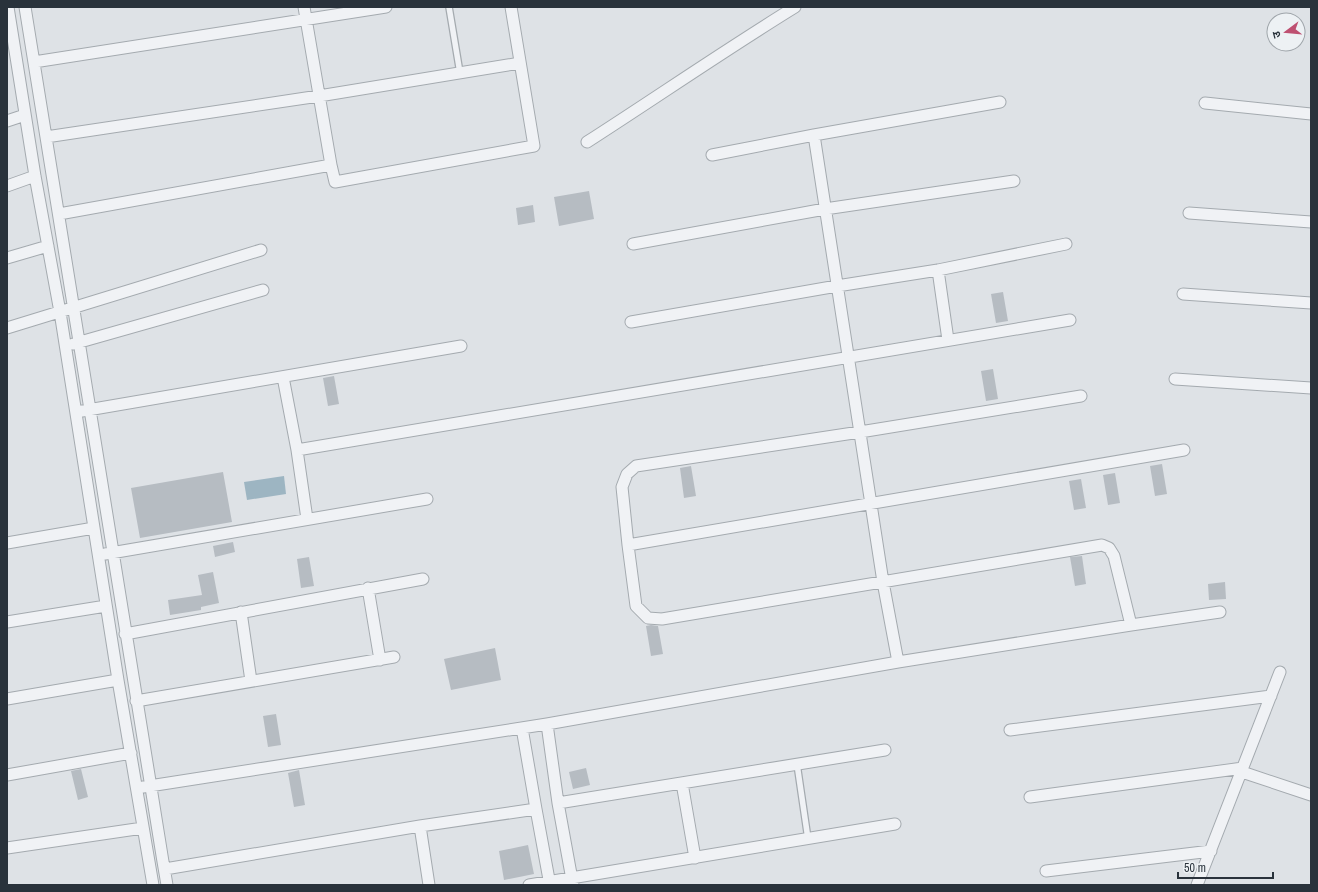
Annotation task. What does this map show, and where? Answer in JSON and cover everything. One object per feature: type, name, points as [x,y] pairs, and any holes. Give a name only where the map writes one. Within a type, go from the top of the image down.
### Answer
[{"type":"street","points":[[8,7],[11,51],[25,115],[60,312],[118,680],[153,885]]},
{"type":"street","points":[[25,7],[73,307],[80,342],[125,634],[168,885]]},
{"type":"street","points":[[304,7],[335,182],[534,146],[511,7]]},
{"type":"street","points":[[34,62],[386,7]]},
{"type":"street","points":[[587,142],[674,86],[735,44],[795,7]]},
{"type":"street","points":[[46,137],[319,96],[520,63]]},
{"type":"street","points":[[712,155],[1000,102]]},
{"type":"street","points":[[1204,103],[1311,114]]},
{"type":"street","points":[[7,121],[25,115]]},
{"type":"street","points":[[814,136],[883,582],[898,662]]},
{"type":"street","points":[[59,214],[331,165]]},
{"type":"street","points":[[7,186],[35,176]]},
{"type":"street","points":[[633,244],[825,209],[1014,181]]},
{"type":"street","points":[[1189,212],[1311,222]]},
{"type":"street","points":[[631,322],[938,270],[1066,244]]},
{"type":"street","points":[[7,258],[48,246]]},
{"type":"street","points":[[7,328],[261,250]]},
{"type":"street","points":[[938,270],[948,340]]},
{"type":"street","points":[[65,345],[263,290]]},
{"type":"street","points":[[1183,294],[1311,303]]},
{"type":"street","points":[[297,450],[848,356],[1070,320]]},
{"type":"street","points":[[75,412],[283,378],[461,346]]},
{"type":"street","points":[[283,378],[297,450],[307,519]]},
{"type":"street","points":[[1175,379],[1311,388]]},
{"type":"street","points":[[1081,396],[860,432],[636,466],[626,474],[622,487],[636,606],[648,618],[662,619],[1102,545],[1108,548],[1114,556],[1131,625]]},
{"type":"street","points":[[628,545],[1184,450]]},
{"type":"street","points":[[98,555],[427,499]]},
{"type":"street","points":[[7,543],[94,528]]},
{"type":"street","points":[[125,634],[423,579]]},
{"type":"street","points":[[368,588],[380,660]]},
{"type":"street","points":[[7,622],[106,606]]},
{"type":"street","points":[[240,612],[251,681]]},
{"type":"street","points":[[137,788],[547,724],[898,662],[1220,612]]},
{"type":"street","points":[[136,701],[394,658]]},
{"type":"street","points":[[1197,885],[1280,672]]},
{"type":"street","points":[[7,699],[118,680]]},
{"type":"street","points":[[1010,730],[1271,696]]},
{"type":"street","points":[[547,724],[558,803],[573,882]]},
{"type":"street","points":[[522,728],[550,883]]},
{"type":"street","points":[[558,803],[885,750]]},
{"type":"street","points":[[7,774],[131,753]]},
{"type":"street","points":[[1030,797],[1243,770],[1311,795]]},
{"type":"street","points":[[682,783],[695,858]]},
{"type":"street","points":[[165,869],[420,826],[536,809]]},
{"type":"street","points":[[529,885],[573,882],[695,858],[895,824]]},
{"type":"street","points":[[420,826],[429,885]]},
{"type":"street","points":[[7,848],[143,828]]},
{"type":"street","points":[[1046,871],[1211,851]]},
{"type":"lane","points":[[449,7],[460,73]]},
{"type":"lane","points":[[797,764],[808,839]]},
{"type":"water","points":[[284,476],[286,494],[247,500],[244,482]]},
{"type":"building","points":[[589,191],[594,219],[559,226],[554,197]]},
{"type":"building","points":[[533,205],[535,222],[518,225],[516,208]]},
{"type":"building","points":[[1003,292],[1008,321],[996,323],[991,294]]},
{"type":"building","points":[[993,369],[998,399],[986,401],[981,371]]},
{"type":"building","points":[[334,376],[339,404],[328,406],[323,378]]},
{"type":"building","points":[[1162,464],[1167,494],[1155,496],[1150,466]]},
{"type":"building","points":[[691,466],[696,496],[684,498],[680,468]]},
{"type":"building","points":[[223,472],[232,522],[140,538],[131,488]]},
{"type":"building","points":[[1115,473],[1120,503],[1108,505],[1103,475]]},
{"type":"building","points":[[1081,479],[1086,508],[1074,510],[1069,481]]},
{"type":"building","points":[[233,542],[235,552],[215,557],[213,546]]},
{"type":"building","points":[[1082,556],[1086,584],[1075,586],[1070,557]]},
{"type":"building","points":[[309,557],[314,586],[301,588],[297,559]]},
{"type":"building","points":[[213,572],[219,603],[201,607],[201,610],[170,615],[168,600],[202,595],[198,575]]},
{"type":"building","points":[[1225,582],[1226,599],[1209,600],[1208,584]]},
{"type":"building","points":[[646,626],[658,626],[663,654],[651,656]]},
{"type":"building","points":[[495,648],[501,680],[451,690],[444,659]]},
{"type":"building","points":[[276,714],[281,745],[268,747],[263,716]]},
{"type":"building","points":[[586,768],[590,785],[573,789],[569,772]]},
{"type":"building","points":[[81,769],[88,797],[78,800],[71,771]]},
{"type":"building","points":[[299,770],[305,805],[294,807],[288,773]]},
{"type":"building","points":[[528,845],[534,874],[504,880],[499,851]]}]
